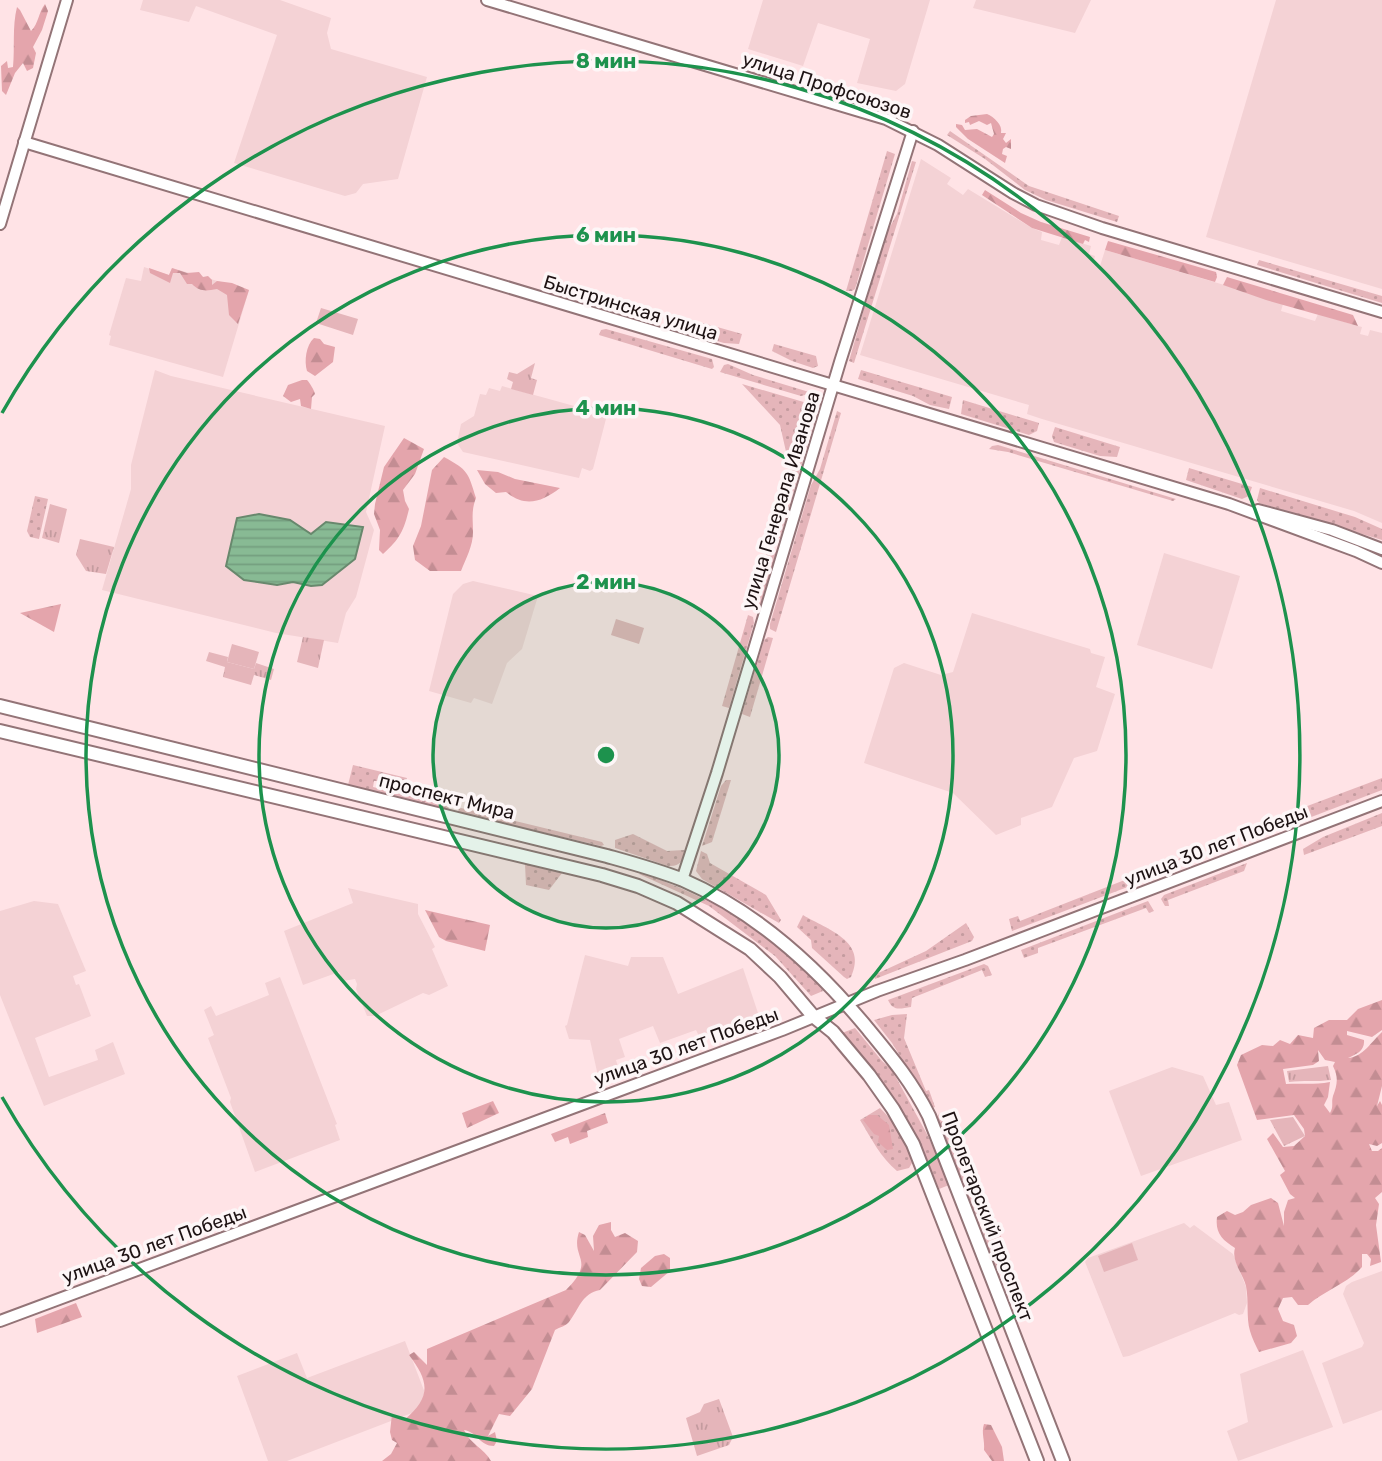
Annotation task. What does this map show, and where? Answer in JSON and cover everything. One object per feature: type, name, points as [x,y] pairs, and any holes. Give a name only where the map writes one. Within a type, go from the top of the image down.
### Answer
[{"type":"main road","points":[[0,223],[67,0]]},
{"type":"main road","name":"улица Профсоюзов","points":[[487,0],[849,108],[914,131],[1036,205],[1102,228],[1382,312]]},
{"type":"main road","name":"улица Генерала Иванова","points":[[682,880],[914,131]]},
{"type":"main road","name":"Быстринская улица","points":[[24,142],[1229,504],[1382,563]]},
{"type":"main road","name":"Быстринская улица","points":[[1229,504],[1296,519],[1382,549]]},
{"type":"main road","name":"проспект Мира","points":[[0,706],[607,856],[682,880],[734,906],[768,929],[848,1002]]},
{"type":"main road","name":"проспект Мира","points":[[0,731],[603,875],[654,892],[706,919],[750,949],[780,977],[813,1016]]},
{"type":"main road","points":[[376,820],[381,800]]},
{"type":"main road","name":"улица 30 лет Победы","points":[[0,1321],[1382,801]]},
{"type":"main road","name":"Пролетарский проспект","points":[[848,1002],[906,1074],[929,1116],[1063,1461]]},
{"type":"main road","points":[[813,1016],[833,1032],[869,1075],[913,1144],[1037,1461]]},
{"type":"shaded area","points":[[143,0],[280,0],[331,18],[327,33],[331,49],[427,77],[398,179],[363,184],[356,193],[345,196],[234,163],[277,35],[196,6],[189,22],[140,10]]},
{"type":"shaded area","points":[[763,0],[930,0],[905,84],[896,91],[857,83],[870,39],[818,23],[803,66],[748,49]]},
{"type":"shaded area","points":[[976,0],[1091,0],[1075,33],[973,8]]},
{"type":"shaded area","points":[[1276,0],[1382,0],[1382,289],[1206,237]]},
{"type":"shaded area","points":[[921,159],[951,178],[947,184],[963,195],[968,189],[1042,232],[1041,240],[1059,245],[1062,237],[1091,246],[1089,254],[1095,256],[1093,264],[1100,266],[1105,250],[1255,294],[1283,304],[1281,311],[1315,321],[1318,314],[1362,327],[1360,334],[1368,336],[1370,330],[1382,333],[1382,523],[1354,511],[1042,419],[1027,414],[1029,405],[860,355]]},
{"type":"shaded area","points":[[144,267],[169,275],[172,268],[249,290],[223,377],[109,345],[109,335],[126,278],[141,281]]},
{"type":"shaded area","points":[[155,370],[385,426],[366,512],[374,530],[356,597],[346,613],[338,643],[276,633],[102,590],[131,489],[131,465]]},
{"type":"shaded area","points":[[502,386],[607,415],[593,469],[590,471],[582,468],[579,478],[463,452],[457,443],[461,424],[474,416],[480,394],[486,395],[489,388],[500,391]]},
{"type":"shaded area","points":[[259,514],[290,520],[311,534],[326,522],[363,527],[355,559],[322,585],[311,586],[293,582],[277,585],[244,580],[226,566],[237,518]]},
{"type":"shaded area","points":[[1164,553],[1240,576],[1212,669],[1137,645]]},
{"type":"shaded area","points":[[473,581],[538,596],[522,649],[507,663],[492,704],[474,698],[471,703],[429,691],[453,594],[463,584]]},
{"type":"shaded area","points":[[972,613],[1090,649],[1091,653],[1105,657],[1096,687],[1115,694],[1097,751],[1074,758],[1052,807],[1021,818],[1021,825],[996,835],[953,793],[864,763],[894,668],[904,663],[941,675],[953,672]]},
{"type":"shaded area","points":[[348,888],[418,904],[418,914],[435,947],[432,949],[448,986],[429,995],[423,993],[375,1016],[367,1016],[356,989],[355,979],[343,981],[339,972],[303,985],[284,931],[353,903]]},
{"type":"shaded area","points":[[34,901],[58,904],[86,971],[73,976],[76,985],[79,984],[91,1016],[35,1038],[49,1077],[98,1060],[95,1050],[113,1042],[125,1074],[44,1106],[0,995],[0,911]]},
{"type":"shaded area","points":[[585,955],[628,966],[631,957],[663,957],[678,994],[743,968],[759,1016],[701,1040],[696,1030],[660,1043],[653,1026],[619,1039],[625,1057],[616,1060],[618,1067],[598,1076],[590,1040],[569,1039],[565,1026]]},
{"type":"shaded area","points":[[280,977],[337,1124],[335,1125],[340,1140],[255,1172],[208,1038],[214,1035],[204,1010],[211,1006],[216,1016],[269,995],[265,983]]},
{"type":"shaded area","points":[[1172,1067],[1203,1076],[1216,1105],[1229,1102],[1242,1140],[1141,1176],[1109,1091]]},
{"type":"shaded area","points":[[1184,1223],[1190,1228],[1194,1225],[1233,1254],[1246,1287],[1247,1303],[1243,1314],[1235,1313],[1123,1357],[1085,1262],[1088,1258]]},
{"type":"shaded area","points":[[1382,1271],[1382,1410],[1343,1424],[1322,1363],[1362,1347],[1364,1343],[1343,1294],[1346,1286],[1352,1282]]},
{"type":"shaded area","points":[[405,1341],[430,1406],[287,1461],[268,1461],[237,1376],[297,1353],[307,1378]]},
{"type":"shaded area","points":[[1303,1350],[1333,1427],[1238,1461],[1227,1431],[1248,1422],[1240,1374]]},
{"type":"green space","points":[[45,4],[48,11],[33,47],[36,53],[33,68],[27,71],[23,63],[15,73],[6,95],[2,91],[1,66],[7,61],[8,68],[13,67],[17,7],[31,31]]},
{"type":"green space","points":[[987,114],[1001,127],[1001,133],[1006,133],[1003,139],[1006,143],[1011,139],[1011,149],[1003,149],[1002,154],[1007,156],[1005,163],[968,139],[956,127],[956,124],[962,125],[965,130],[977,129],[992,137],[994,134],[991,123],[965,123],[971,116]]},
{"type":"green space","points":[[950,131],[1029,186],[1119,216],[1117,222],[1046,200],[1025,190],[985,159],[947,135]]},
{"type":"green space","points":[[887,151],[895,154],[855,289],[846,291]]},
{"type":"green space","points":[[912,161],[916,162],[854,363],[849,361],[885,236],[897,214]]},
{"type":"green space","points":[[985,190],[1021,213],[1041,222],[1090,237],[1089,242],[1085,240],[1083,244],[1032,228],[982,195]]},
{"type":"green space","points":[[1108,241],[1216,272],[1217,277],[1215,282],[1105,250]]},
{"type":"green space","points":[[1259,260],[1382,296],[1382,303],[1257,265]]},
{"type":"green space","points":[[149,268],[169,275],[172,268],[187,273],[199,272],[203,277],[208,276],[212,280],[212,285],[217,281],[232,283],[249,290],[238,324],[229,315],[227,295],[217,289],[203,290],[187,284],[180,273],[173,273],[170,283],[150,273]]},
{"type":"green space","points":[[1227,277],[1353,315],[1358,326],[1223,285]]},
{"type":"green space","points":[[321,308],[358,319],[353,335],[316,323]]},
{"type":"green space","points":[[703,323],[742,334],[739,344],[699,336]]},
{"type":"green space","points":[[606,329],[712,359],[714,367],[712,369],[599,335],[601,330]]},
{"type":"green space","points":[[314,338],[335,347],[333,362],[315,376],[307,371],[306,363],[307,349]]},
{"type":"green space","points":[[774,344],[816,356],[818,366],[813,368],[772,351]]},
{"type":"green space","points":[[535,363],[531,378],[537,380],[533,395],[511,389],[513,382],[507,379],[509,372],[517,374]]},
{"type":"green space","points":[[728,364],[753,375],[809,392],[801,396],[720,372],[724,365]]},
{"type":"green space","points":[[861,370],[952,397],[949,409],[930,405],[913,396],[858,379]]},
{"type":"green space","points":[[307,380],[315,394],[312,397],[311,409],[301,406],[300,399],[291,402],[283,396],[288,385]]},
{"type":"green space","points":[[742,384],[807,403],[789,465],[780,425]]},
{"type":"green space","points":[[963,400],[1039,423],[1037,431],[1029,435],[961,414]]},
{"type":"green space","points":[[810,408],[818,408],[780,538],[771,541]]},
{"type":"green space","points":[[837,411],[841,413],[776,632],[770,629],[770,624],[811,485],[820,469]]},
{"type":"green space","points":[[1055,427],[1120,447],[1117,457],[1100,456],[1054,442],[1052,436]]},
{"type":"green space","points":[[404,438],[424,449],[415,474],[403,490],[409,509],[403,529],[394,544],[383,554],[379,550],[380,530],[374,514],[375,504],[384,467]]},
{"type":"green space","points":[[998,445],[1176,499],[1173,501],[1008,452],[989,449]]},
{"type":"green space","points":[[444,457],[466,473],[476,498],[472,542],[461,571],[430,571],[415,560],[413,546],[421,526],[432,470]]},
{"type":"green space","points":[[1189,468],[1252,487],[1249,496],[1242,499],[1186,480]]},
{"type":"green space","points":[[477,470],[498,472],[515,479],[560,488],[540,500],[520,500],[506,492],[496,493],[485,484]]},
{"type":"green space","points":[[1260,488],[1355,517],[1382,529],[1382,540],[1259,503],[1257,500]]},
{"type":"green space","points":[[35,496],[48,499],[39,539],[30,537],[27,531]]},
{"type":"green space","points":[[50,504],[67,509],[59,543],[42,538]]},
{"type":"green space","points":[[80,539],[114,547],[106,574],[86,571],[76,555]]},
{"type":"green space","points":[[768,548],[776,553],[761,604],[751,606]]},
{"type":"green space","points":[[61,604],[54,632],[20,613]]},
{"type":"green space","points":[[748,615],[753,617],[754,623],[729,708],[722,706]]},
{"type":"green space","points":[[616,619],[644,628],[639,644],[611,635]]},
{"type":"green space","points":[[303,637],[324,640],[318,668],[297,662]]},
{"type":"green space","points":[[773,638],[750,717],[742,714],[764,640]]},
{"type":"green space","points":[[232,644],[259,652],[254,669],[227,662]]},
{"type":"green space","points":[[209,652],[228,657],[227,662],[254,669],[256,663],[274,669],[271,680],[254,675],[251,685],[223,677],[225,667],[206,661]]},
{"type":"green space","points":[[353,765],[407,778],[406,782],[381,776],[379,781],[374,781],[373,787],[448,805],[449,808],[447,810],[348,785]]},
{"type":"green space","points":[[1382,778],[1382,790],[1306,819],[1302,808]]},
{"type":"green space","points":[[726,780],[731,780],[712,842],[702,846],[721,786]]},
{"type":"green space","points":[[461,808],[602,842],[604,845],[460,813],[458,810]]},
{"type":"green space","points":[[1382,813],[1382,826],[1304,855],[1303,849],[1323,837]]},
{"type":"green space","points":[[633,834],[667,851],[686,852],[682,861],[668,866],[615,848],[615,840]]},
{"type":"green space","points":[[701,851],[707,854],[710,863],[766,895],[781,920],[779,923],[702,879],[696,871]]},
{"type":"green space","points":[[1186,856],[1188,861],[1167,872],[1012,931],[1009,919],[1018,916],[1020,921]]},
{"type":"green space","points":[[1247,863],[1244,871],[1168,900],[1169,906],[1165,906],[1161,899],[1164,895]]},
{"type":"green space","points":[[525,864],[562,873],[549,890],[526,885]]},
{"type":"green space","points":[[639,874],[704,899],[740,920],[794,960],[823,991],[811,996],[775,956],[709,906]]},
{"type":"green space","points":[[1148,901],[1154,911],[1149,913],[1146,908],[1038,948],[1038,953],[1024,958],[1021,950]]},
{"type":"green space","points":[[425,910],[490,925],[485,951],[439,937]]},
{"type":"green space","points":[[803,915],[834,932],[850,946],[855,965],[851,977],[844,977],[812,948],[811,940],[797,927]]},
{"type":"green space","points":[[966,923],[974,937],[972,941],[875,979],[874,975],[926,951]]},
{"type":"green space","points":[[984,964],[992,975],[985,977],[982,970],[912,998],[911,1007],[897,1008],[888,1000]]},
{"type":"green space","points":[[1382,1000],[1382,1030],[1372,1037],[1347,1031],[1347,1035],[1364,1040],[1361,1049],[1348,1058],[1362,1052],[1382,1032],[1382,1086],[1377,1106],[1380,1101],[1382,1143],[1377,1146],[1369,1144],[1372,1151],[1382,1148],[1382,1192],[1375,1198],[1379,1204],[1376,1225],[1381,1262],[1370,1266],[1371,1259],[1367,1254],[1362,1254],[1362,1267],[1356,1273],[1308,1305],[1298,1305],[1292,1297],[1283,1298],[1278,1309],[1283,1321],[1294,1325],[1297,1336],[1291,1343],[1259,1352],[1250,1331],[1246,1286],[1236,1263],[1235,1248],[1220,1236],[1217,1217],[1227,1211],[1235,1215],[1251,1205],[1271,1198],[1278,1203],[1284,1226],[1284,1212],[1288,1200],[1295,1198],[1280,1175],[1285,1171],[1267,1139],[1273,1133],[1283,1147],[1294,1146],[1305,1136],[1304,1129],[1294,1115],[1257,1120],[1237,1065],[1241,1055],[1262,1045],[1273,1046],[1280,1040],[1290,1044],[1298,1035],[1313,1038],[1314,1028],[1329,1020],[1347,1020],[1358,1009]],"holes":[[[1318,1050],[1325,1060],[1335,1062],[1333,1066],[1337,1078],[1330,1113],[1324,1105],[1330,1082],[1286,1084],[1283,1069],[1313,1065],[1319,1061]]]},
{"type":"green space","points":[[907,1014],[904,1038],[926,1091],[929,1090],[935,1107],[932,1108],[892,1043],[874,1020]]},
{"type":"green space","points":[[855,1028],[892,1070],[928,1136],[949,1185],[939,1189],[921,1145],[902,1110],[874,1070],[842,1033]]},
{"type":"green space","points":[[1328,1066],[1331,1080],[1289,1082],[1287,1071]]},
{"type":"green space","points":[[493,1101],[499,1113],[467,1128],[462,1113]]},
{"type":"green space","points":[[880,1108],[905,1140],[912,1163],[909,1168],[897,1171],[891,1166],[860,1120]]},
{"type":"green space","points":[[949,1110],[977,1174],[962,1180],[936,1119],[939,1114]]},
{"type":"green space","points":[[605,1113],[608,1123],[587,1131],[588,1137],[570,1144],[568,1137],[555,1142],[551,1134]]},
{"type":"green space","points":[[869,1115],[877,1115],[889,1125],[893,1149],[887,1150],[878,1142],[879,1136],[874,1134],[863,1120]]},
{"type":"green space","points":[[1293,1117],[1305,1136],[1284,1146],[1270,1120]]},
{"type":"green space","points":[[978,1178],[991,1214],[984,1217],[974,1213],[964,1185]]},
{"type":"green space","points":[[611,1222],[615,1237],[625,1233],[638,1241],[637,1252],[600,1290],[585,1298],[568,1323],[555,1330],[532,1389],[510,1416],[499,1414],[488,1436],[495,1432],[497,1441],[494,1446],[485,1444],[464,1430],[491,1461],[382,1461],[391,1454],[397,1443],[392,1440],[390,1432],[392,1414],[404,1420],[423,1396],[424,1381],[409,1355],[414,1352],[427,1365],[427,1349],[566,1290],[580,1272],[581,1260],[577,1241],[579,1232],[585,1235],[594,1251],[593,1236],[599,1225]]},
{"type":"green space","points":[[993,1222],[1014,1270],[1012,1274],[1001,1273],[996,1269],[983,1234],[987,1225]]},
{"type":"green space","points":[[1132,1243],[1138,1260],[1104,1272],[1098,1256]]},
{"type":"green space","points":[[664,1254],[670,1258],[670,1271],[651,1287],[642,1286],[639,1279],[641,1268],[655,1256]]},
{"type":"green space","points":[[76,1303],[82,1317],[37,1333],[35,1319]]},
{"type":"green space","points":[[719,1399],[733,1437],[729,1445],[697,1456],[686,1418],[700,1412],[704,1404]]},
{"type":"green space","points":[[984,1424],[991,1425],[1002,1447],[1004,1461],[992,1461],[984,1450]]}]
